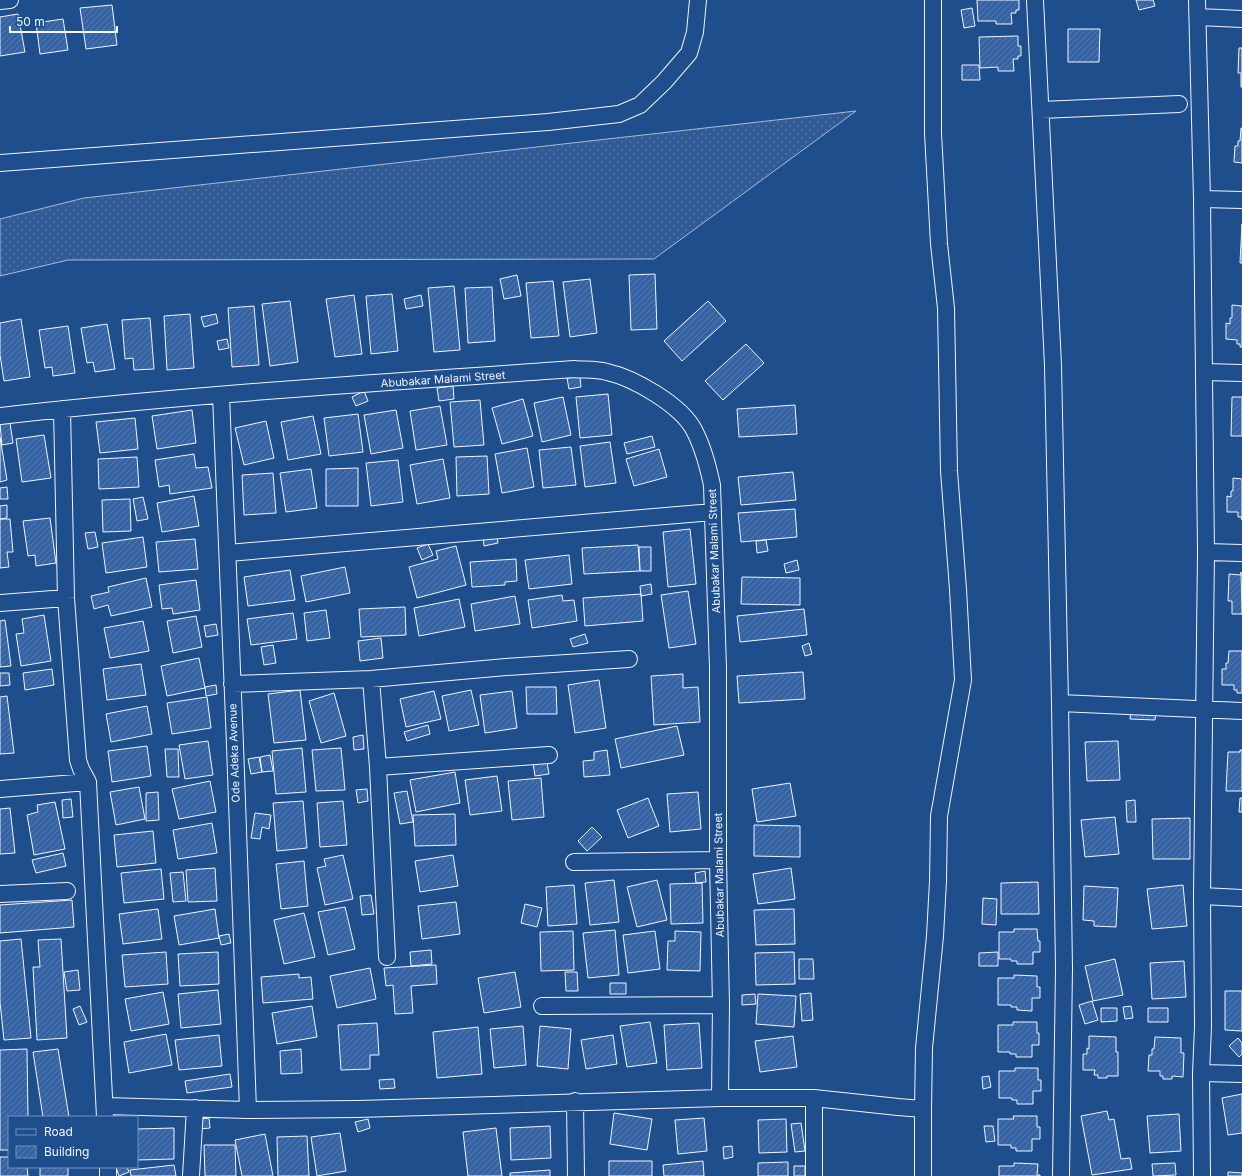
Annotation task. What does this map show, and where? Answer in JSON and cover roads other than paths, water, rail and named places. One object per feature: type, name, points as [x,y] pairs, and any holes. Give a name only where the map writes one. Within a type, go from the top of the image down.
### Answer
[{"type":"street","points":[[0,2],[10,0]]},
{"type":"street","points":[[0,163],[548,122],[619,114],[640,105],[664,82],[689,53],[695,32],[698,0]]},
{"type":"street","points":[[923,1176],[924,1048],[935,936],[939,816],[963,680],[949,471],[946,308],[939,244],[933,133],[933,0]]},
{"type":"street","points":[[1035,0],[1053,365],[1064,968],[1061,1176]]},
{"type":"street","points":[[1197,0],[1202,199],[1206,552],[1202,896],[1202,1176]]},
{"type":"street","points":[[1198,17],[1242,19]]},
{"type":"street","points":[[1041,110],[1179,104]]},
{"type":"street","points":[[1202,199],[1242,200]]},
{"type":"street","name":"Abubakar Malami Street","points":[[0,416],[221,395],[574,369],[606,371],[630,379],[652,390],[676,409],[694,428],[705,455],[712,485],[718,668],[718,860],[721,1006],[720,1098]]},
{"type":"street","points":[[1204,372],[1242,373]]},
{"type":"street","name":"Ode Adeka Avenue","points":[[221,395],[248,1110]]},
{"type":"street","points":[[62,409],[66,598],[77,753],[81,770],[88,782],[105,1111],[195,1108],[248,1110],[358,1109],[575,1101],[720,1098],[814,1098],[923,1109]]},
{"type":"street","points":[[228,554],[713,512]]},
{"type":"street","points":[[1206,552],[1242,552]]},
{"type":"street","points":[[0,603],[66,598]]},
{"type":"street","points":[[232,684],[371,679],[506,667],[629,659]]},
{"type":"street","points":[[371,679],[378,767],[387,957]]},
{"type":"street","points":[[1060,703],[1242,711]]},
{"type":"street","points":[[378,767],[549,755]]},
{"type":"street","points":[[0,789],[88,782]]},
{"type":"street","points":[[574,862],[718,860]]},
{"type":"street","points":[[0,894],[67,892]]},
{"type":"street","points":[[1202,896],[1242,898]]},
{"type":"street","points":[[542,1006],[721,1006]]},
{"type":"street","points":[[1201,1073],[1242,1074]]},
{"type":"street","points":[[814,1098],[814,1176]]},
{"type":"street","points":[[575,1101],[576,1176]]},
{"type":"street","points":[[191,1176],[195,1108]]}]
